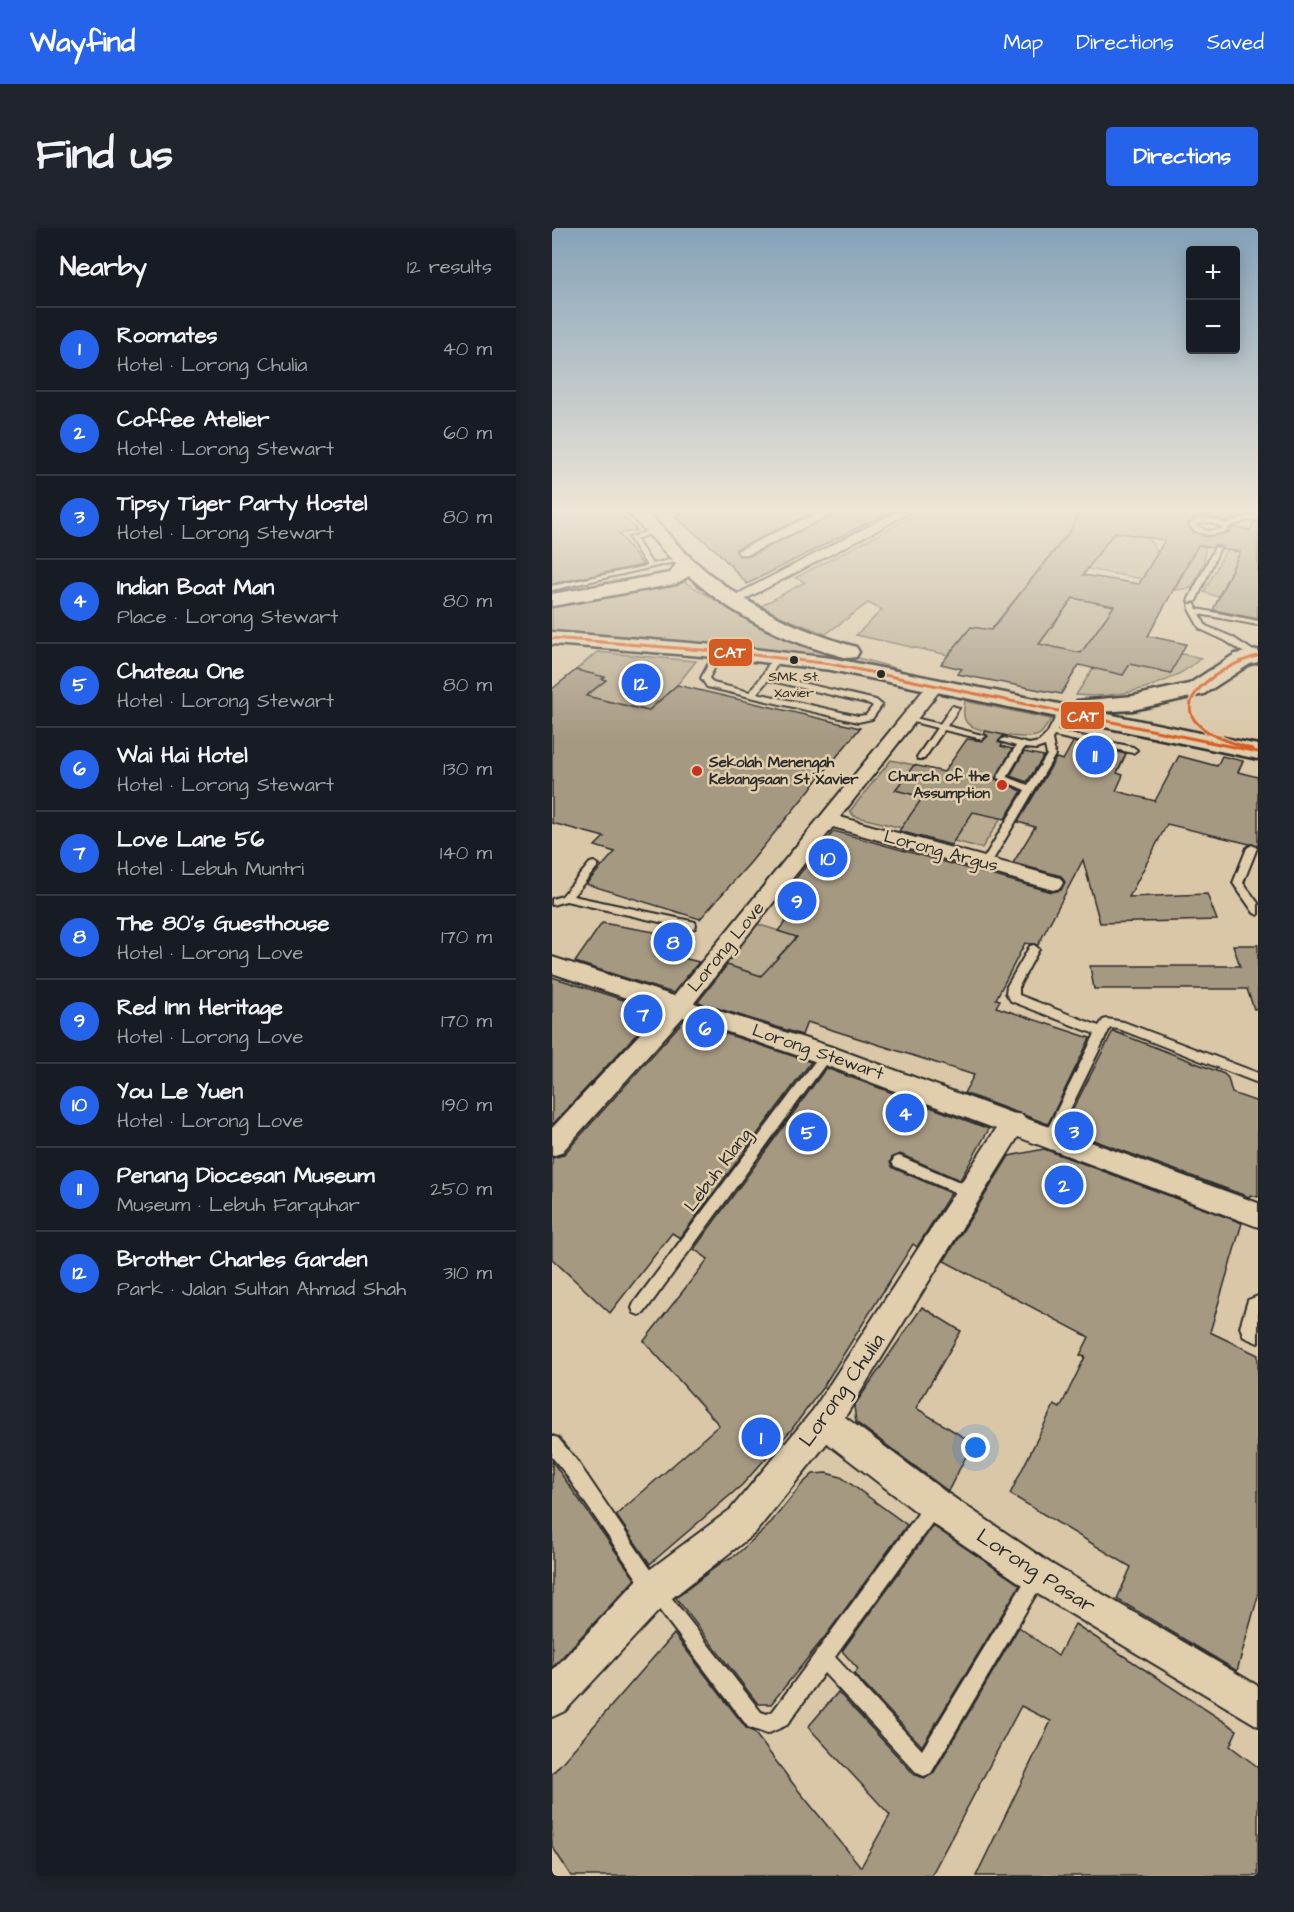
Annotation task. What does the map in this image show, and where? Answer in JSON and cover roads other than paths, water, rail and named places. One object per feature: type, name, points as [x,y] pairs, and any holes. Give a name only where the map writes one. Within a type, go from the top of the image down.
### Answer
[{"type":"main road","points":[[552,600],[572,591],[605,587]]},
{"type":"main road","points":[[714,587],[731,601],[757,617],[833,647],[935,675],[1057,723]]},
{"type":"main road","points":[[552,638],[831,664],[936,685],[1057,723],[1258,751]]},
{"type":"main road","points":[[1057,723],[1086,706],[1118,705],[1196,688],[1243,659],[1256,656]]},
{"type":"main road","points":[[1196,688],[1188,702],[1196,724],[1223,740],[1258,751]]},
{"type":"street","points":[[731,601],[759,587]]},
{"type":"street","name":"Lorong Love","points":[[552,1145],[680,1005],[936,685]]},
{"type":"street","name":"Lorong Argus","points":[[828,820],[1053,883]]},
{"type":"street","name":"Lorong Stewart","points":[[552,965],[680,1005],[826,1055],[1014,1122],[1258,1215]]},
{"type":"street","name":"Lorong Chulia","points":[[552,1698],[654,1589],[677,1569],[743,1521],[824,1421],[1014,1122]]},
{"type":"street","points":[[1258,1310],[1255,1327],[1258,1329]]},
{"type":"street","name":"Lorong Pasar","points":[[824,1421],[934,1505],[1038,1575],[1257,1700]]},
{"type":"lane","points":[[552,588],[572,591],[585,587]]},
{"type":"lane","points":[[1192,606],[1200,587]]},
{"type":"lane","points":[[1192,606],[1258,623]]},
{"type":"lane","points":[[1192,606],[1203,627],[1227,638],[1256,656]]},
{"type":"lane","points":[[719,652],[705,682],[862,719],[869,717],[878,705],[766,677]]},
{"type":"lane","points":[[752,694],[766,677],[776,658]]},
{"type":"lane","points":[[921,757],[955,708]]},
{"type":"lane","points":[[910,720],[982,736]]},
{"type":"lane","points":[[1005,741],[1037,747],[1057,723]]},
{"type":"lane","points":[[1057,723],[1133,750]]},
{"type":"lane","points":[[986,863],[1051,755],[1057,723]]},
{"type":"lane","points":[[1021,745],[1002,778],[1030,789]]},
{"type":"lane","points":[[1252,848],[1239,883],[1258,911]]},
{"type":"lane","points":[[566,898],[594,865]]},
{"type":"lane","points":[[552,902],[566,898],[691,925]]},
{"type":"lane","points":[[1034,949],[1013,986],[1012,993],[1015,998],[1102,1032]]},
{"type":"lane","points":[[1050,1136],[1107,1023],[1115,1023],[1258,1078]]},
{"type":"lane","name":"Lebuh Klang","points":[[639,1308],[826,1055]]},
{"type":"lane","points":[[899,1162],[971,1193]]},
{"type":"lane","points":[[552,1444],[571,1467],[654,1589],[754,1720],[767,1724],[780,1718],[934,1505]]},
{"type":"lane","points":[[824,1659],[924,1767],[1038,1575]]},
{"type":"place","name":"SMK St. Xavier","points":[[794,660]]},
{"type":"place","name":"Brother Charles Garden","points":[[641,683]]},
{"type":"place","name":"Penang Diocesan Museum","points":[[1095,755]]},
{"type":"place","name":"Sekolah Menengah Kebangsaan St Xavier","points":[[697,771]]},
{"type":"place","name":"Church of the Assumption","points":[[1002,785]]},
{"type":"place","name":"You Le Yuen","points":[[828,858]]},
{"type":"place","name":"Red Inn Heritage","points":[[797,901]]},
{"type":"place","name":"The 80's Guesthouse","points":[[673,942]]},
{"type":"place","name":"Love Lane 56","points":[[643,1014]]},
{"type":"place","name":"Wai Hai Hotel","points":[[705,1028]]},
{"type":"place","name":"Indian Boat Man","points":[[905,1113]]},
{"type":"place","name":"Tipsy Tiger Party Hostel","points":[[1074,1131]]},
{"type":"place","name":"Chateau One","points":[[808,1132]]},
{"type":"place","name":"Coffee Atelier","points":[[1064,1185]]},
{"type":"place","name":"Roomates","points":[[761,1437]]}]
